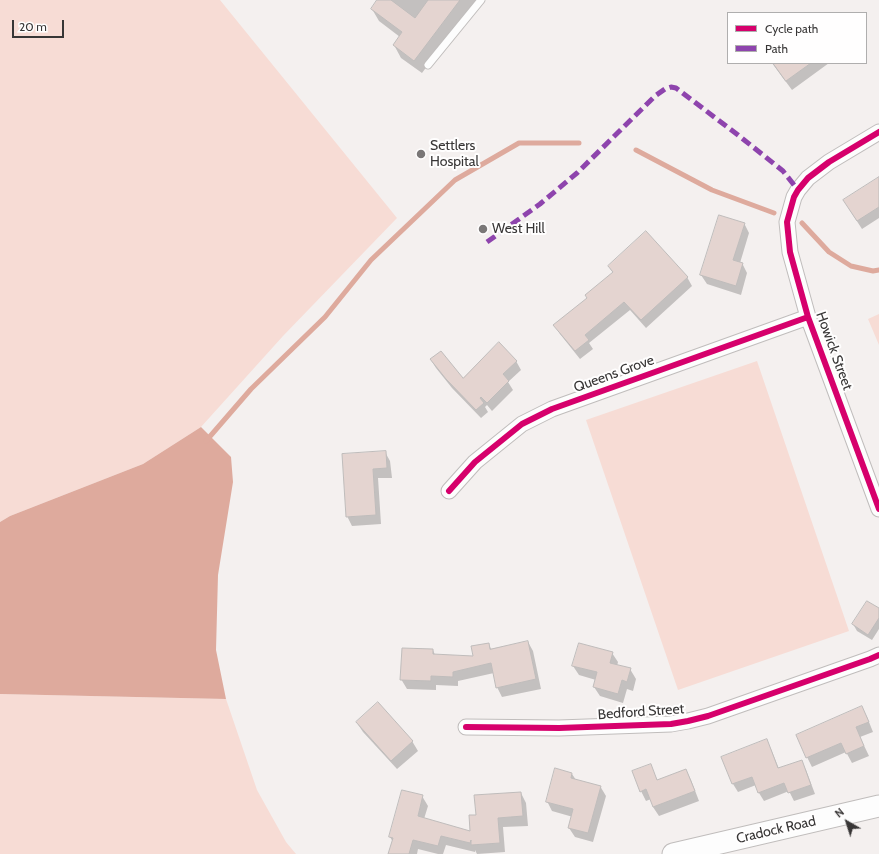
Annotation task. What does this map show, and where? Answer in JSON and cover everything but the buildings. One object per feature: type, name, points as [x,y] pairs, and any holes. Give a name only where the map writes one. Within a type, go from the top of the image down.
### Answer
[{"type":"main road","name":"Cradock Road","points":[[673,854],[879,806]]},
{"type":"street","name":"Howick Street","points":[[879,132],[829,162],[808,178],[794,197],[787,222],[790,252],[808,317],[879,508]]},
{"type":"street","name":"Queens Grove","points":[[449,491],[475,462],[522,424],[552,409],[808,317]]},
{"type":"street","name":"Bedford Street","points":[[466,727],[559,728],[671,724],[708,716],[879,655]]},
{"type":"lane","points":[[428,65],[481,0]]},
{"type":"shaded area","points":[[0,0],[220,0],[397,218],[283,336],[201,427],[143,464],[10,516],[0,522]]},
{"type":"shaded area","points":[[879,314],[879,345],[868,319]]},
{"type":"shaded area","points":[[757,361],[849,631],[678,690],[586,420]]},
{"type":"shaded area","points":[[201,427],[231,457],[233,482],[218,575],[216,650],[226,699],[0,694],[0,522],[10,516],[143,464]]},
{"type":"shaded area","points":[[0,694],[226,699],[257,790],[286,842],[296,854],[0,854]]},
{"type":"waterway","points":[[206,441],[251,389],[325,317],[371,260],[455,180],[519,143],[579,143]]},
{"type":"waterway","points":[[636,150],[712,190],[774,213]]},
{"type":"waterway","points":[[802,223],[829,252],[851,266],[873,271],[879,270]]},
{"type":"marked path","points":[[487,242],[540,204],[577,173],[655,96],[671,87],[676,88],[783,171],[798,190]]},
{"type":"cycle path","points":[[879,132],[829,162],[808,178],[794,197],[787,222],[790,252],[808,317],[879,509]]},
{"type":"cycle path","points":[[449,491],[475,462],[522,424],[552,409],[808,317]]},
{"type":"cycle path","points":[[466,727],[559,728],[671,724],[708,716],[879,655]]},
{"type":"place","name":"Settlers Hospital","points":[[421,154]]},
{"type":"place","name":"West Hill","points":[[483,229]]}]
